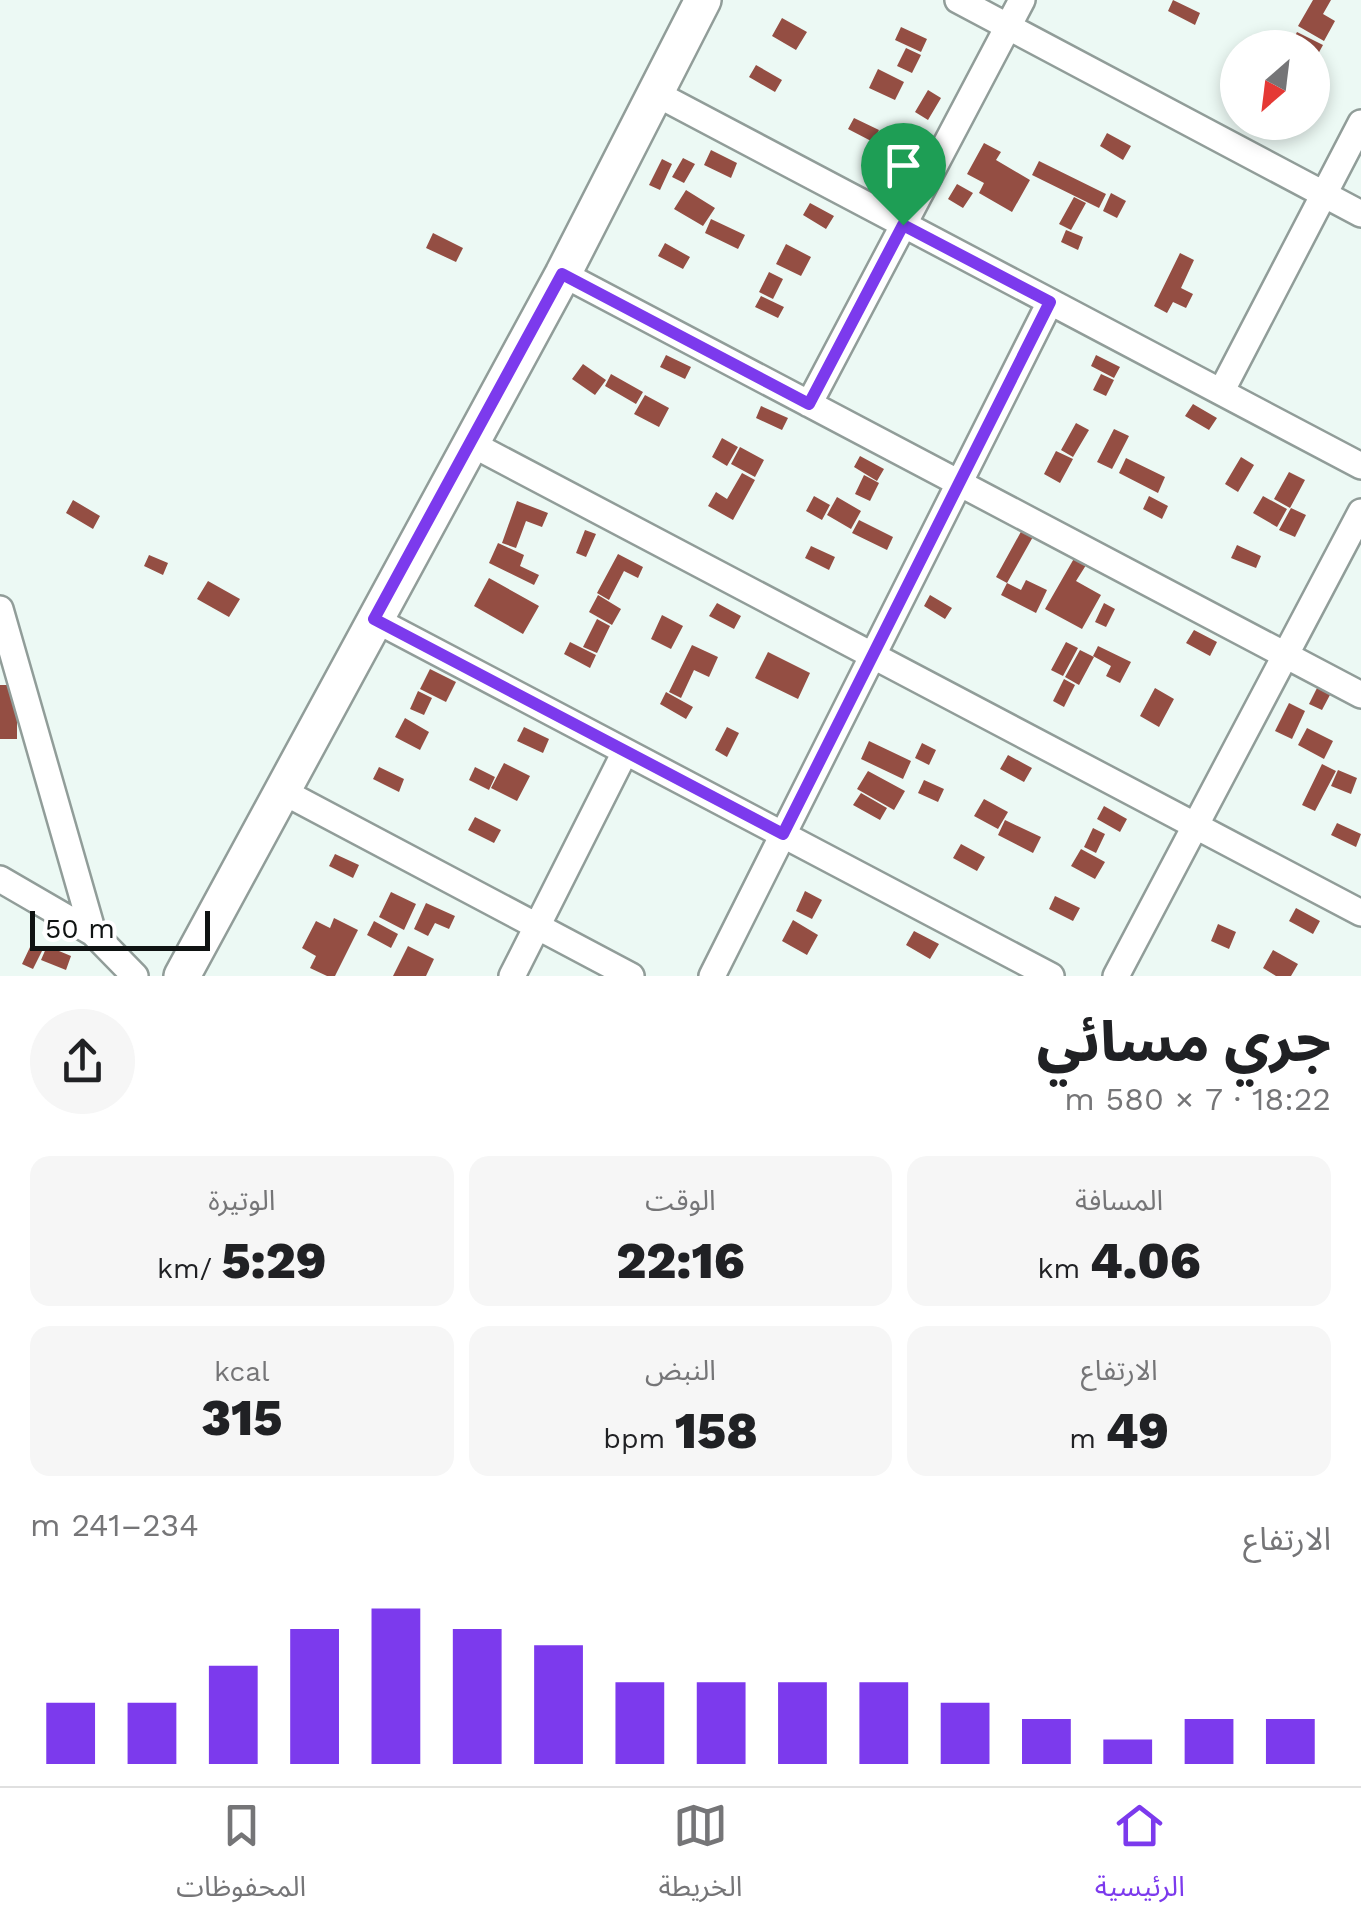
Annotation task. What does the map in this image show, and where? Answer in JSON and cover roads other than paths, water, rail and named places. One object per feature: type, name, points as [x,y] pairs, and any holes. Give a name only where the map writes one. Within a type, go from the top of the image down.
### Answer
[{"type":"street","points":[[182,976],[562,274],[703,0]]},
{"type":"street","points":[[958,0],[1361,214]]},
{"type":"street","points":[[809,404],[1022,0]]},
{"type":"street","points":[[655,93],[1361,466]]},
{"type":"street","points":[[1221,392],[1361,123]]},
{"type":"street","points":[[562,274],[1361,695]]},
{"type":"street","points":[[712,976],[1050,302]]},
{"type":"street","points":[[470,443],[1361,913]]},
{"type":"street","points":[[1116,976],[1361,512]]},
{"type":"street","points":[[0,609],[92,933]]},
{"type":"street","points":[[374,619],[1051,976]]},
{"type":"street","points":[[512,976],[625,752]]},
{"type":"street","points":[[282,791],[631,976]]},
{"type":"street","points":[[0,880],[92,933],[135,976]]}]
